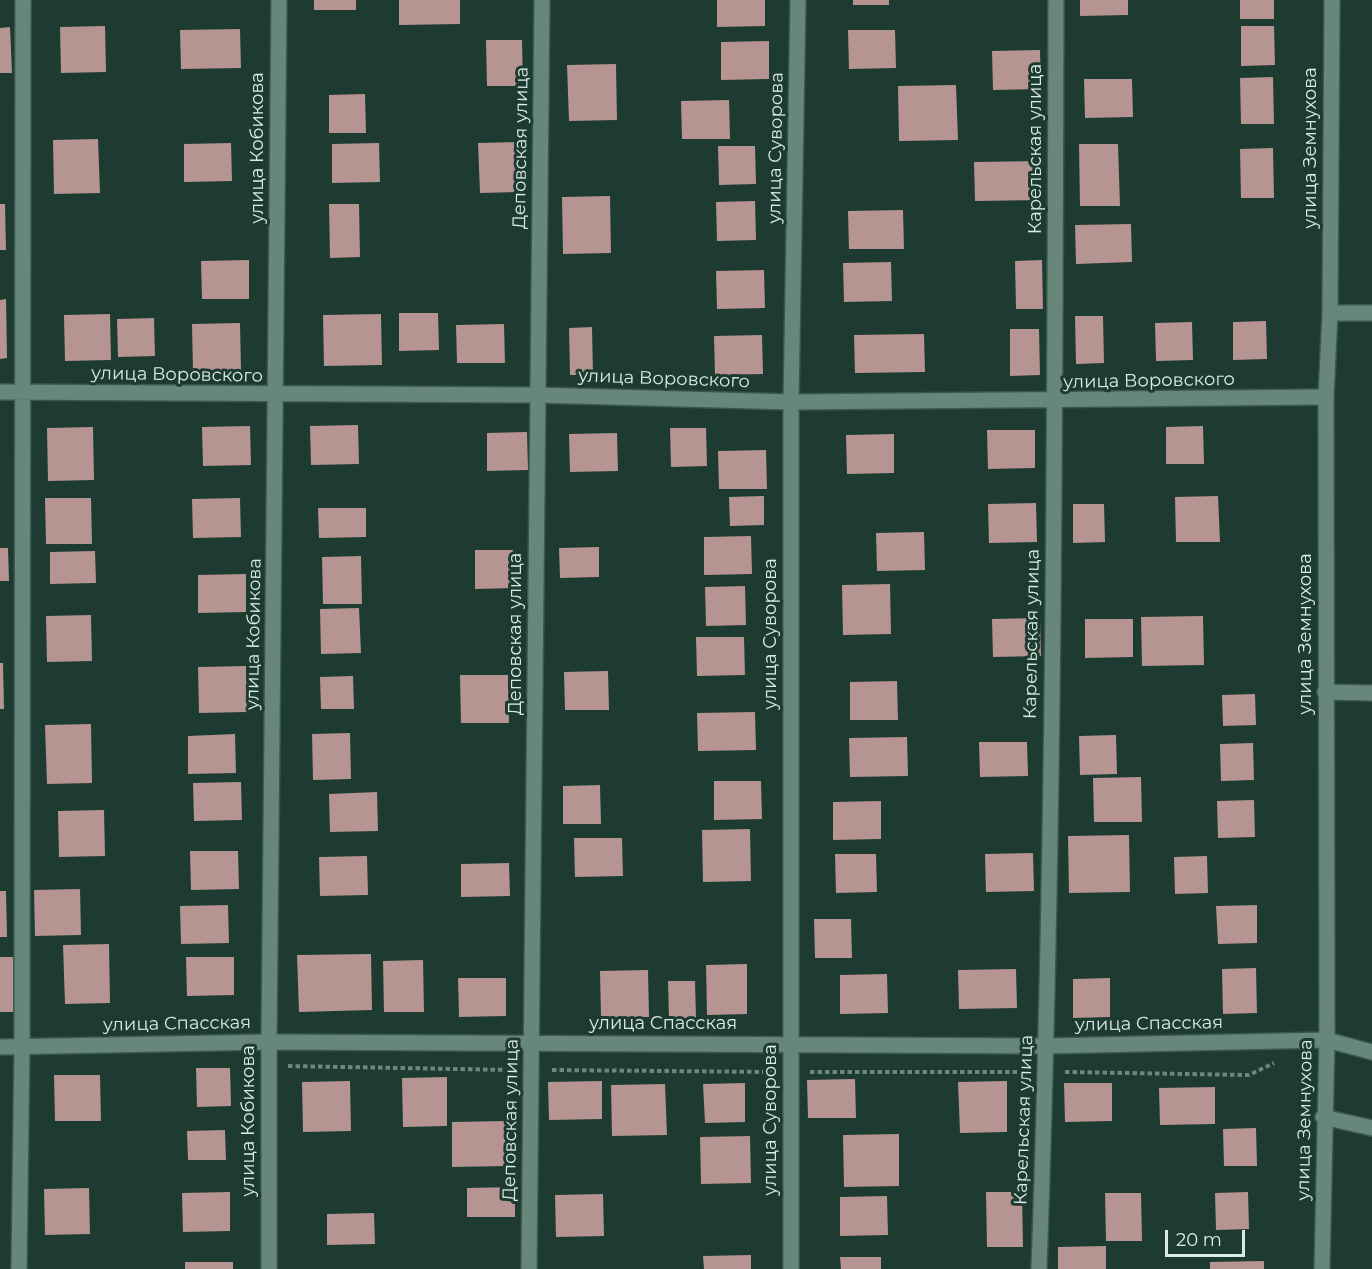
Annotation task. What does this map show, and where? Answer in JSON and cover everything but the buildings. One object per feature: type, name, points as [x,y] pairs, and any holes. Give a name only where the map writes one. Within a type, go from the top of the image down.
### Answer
[{"type":"street","points":[[19,1269],[22,1046],[23,0]]},
{"type":"street","name":"улица Кобикова","points":[[269,1269],[279,0]]},
{"type":"street","name":"Деповская улица","points":[[529,1269],[542,0]]},
{"type":"street","name":"улица Суворова","points":[[791,1269],[791,402],[798,0]]},
{"type":"street","name":"Карельская улица","points":[[1039,1269],[1047,1046],[1055,402],[1056,0]]},
{"type":"street","name":"улица Земнухова","points":[[1322,1269],[1323,1117],[1327,1040],[1326,397],[1330,313],[1332,0]]},
{"type":"street","points":[[1330,313],[1372,313]]},
{"type":"street","name":"улица Воровского","points":[[0,392],[276,396],[537,395],[791,402],[1055,402],[1326,397]]},
{"type":"street","points":[[1325,692],[1372,693]]},
{"type":"street","name":"улица Спасская","points":[[0,1047],[269,1042],[1047,1046],[1327,1040],[1372,1052]]},
{"type":"street","points":[[1323,1117],[1372,1128]]},
{"type":"path","points":[[269,1065],[531,1070],[1249,1075],[1278,1062]]}]
